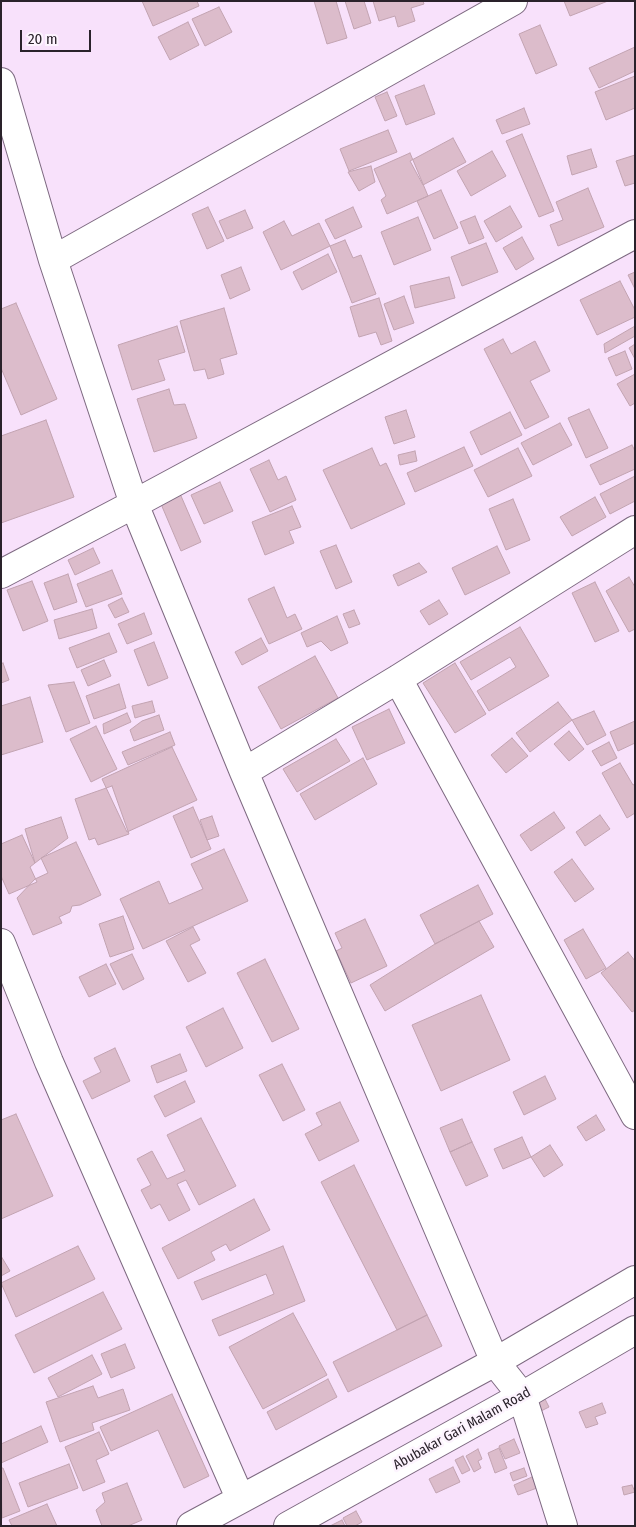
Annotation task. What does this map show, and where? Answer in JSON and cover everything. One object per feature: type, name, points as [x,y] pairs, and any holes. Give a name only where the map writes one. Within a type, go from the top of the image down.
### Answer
[{"type":"street","points":[[53,260],[513,1]]},
{"type":"street","points":[[1,82],[53,260],[134,504],[244,772],[495,1362],[522,1396],[563,1526]]},
{"type":"street","points":[[1,574],[635,234]]},
{"type":"street","points":[[244,772],[398,679],[635,530]]},
{"type":"street","points":[[398,679],[635,1115]]},
{"type":"street","points":[[1,944],[49,1062],[240,1498]]},
{"type":"street","points":[[191,1526],[495,1362],[635,1280]]},
{"type":"street","name":"Abubakar Gari Malam Road","points":[[288,1526],[522,1396],[635,1330]]},
{"type":"building","points":[[142,1],[197,1],[199,6],[153,26]]},
{"type":"building","points":[[314,1],[336,1],[347,38],[327,44]]},
{"type":"building","points":[[345,1],[364,1],[371,23],[354,29]]},
{"type":"building","points":[[373,1],[423,1],[424,4],[411,8],[415,21],[398,27],[395,16],[379,21]]},
{"type":"building","points":[[564,1],[608,1],[570,16]]},
{"type":"building","points":[[219,7],[232,32],[205,46],[192,19]]},
{"type":"building","points":[[188,22],[199,45],[170,60],[158,37]]},
{"type":"building","points":[[540,25],[557,65],[536,74],[519,34]]},
{"type":"building","points":[[635,47],[635,71],[599,88],[589,68]]},
{"type":"building","points":[[635,76],[635,108],[606,120],[595,92]]},
{"type":"building","points":[[424,85],[435,114],[406,125],[395,96]]},
{"type":"building","points":[[387,92],[397,116],[385,121],[375,97]]},
{"type":"building","points":[[524,108],[530,124],[502,134],[496,120]]},
{"type":"building","points":[[388,130],[397,152],[349,171],[340,149]]},
{"type":"building","points":[[522,134],[554,211],[539,217],[506,141]]},
{"type":"building","points":[[453,138],[466,162],[423,185],[410,161]]},
{"type":"building","points":[[591,149],[597,167],[572,175],[567,156]]},
{"type":"building","points":[[492,151],[506,176],[471,196],[457,171]]},
{"type":"building","points":[[410,153],[428,196],[387,214],[381,200],[386,196],[374,169]]},
{"type":"building","points":[[635,155],[635,183],[625,186],[616,161]]},
{"type":"building","points":[[371,166],[375,182],[359,191],[348,172]]},
{"type":"building","points":[[588,188],[604,227],[558,246],[550,225],[563,220],[556,202]]},
{"type":"building","points":[[441,190],[458,228],[434,239],[417,201]]},
{"type":"building","points":[[510,206],[522,227],[496,242],[484,221]]},
{"type":"building","points":[[208,207],[224,241],[207,249],[192,214]]},
{"type":"building","points":[[353,207],[362,227],[335,239],[325,220]]},
{"type":"building","points":[[245,210],[253,228],[227,239],[219,221]]},
{"type":"building","points":[[475,216],[484,238],[469,244],[460,222]]},
{"type":"building","points":[[418,217],[431,250],[394,265],[381,232]]},
{"type":"building","points":[[284,221],[292,236],[319,223],[330,246],[281,270],[263,232]]},
{"type":"building","points":[[522,237],[534,259],[516,270],[503,248]]},
{"type":"building","points":[[345,240],[353,258],[361,255],[376,294],[352,303],[330,246]]},
{"type":"building","points":[[486,243],[498,272],[462,286],[451,257]]},
{"type":"building","points":[[328,254],[337,272],[302,290],[293,272]]},
{"type":"building","points":[[241,267],[250,290],[230,299],[221,275]]},
{"type":"building","points":[[635,272],[635,289],[628,275]]},
{"type":"building","points":[[449,277],[455,298],[415,308],[410,286]]},
{"type":"building","points":[[620,281],[635,310],[635,317],[597,335],[580,300]]},
{"type":"building","points":[[404,296],[414,323],[394,330],[384,304]]},
{"type":"building","points":[[379,298],[392,341],[381,345],[376,332],[359,337],[350,307]]},
{"type":"building","points":[[16,303],[57,399],[21,415],[1,368],[1,309]]},
{"type":"building","points":[[224,308],[237,354],[220,359],[224,374],[208,379],[205,369],[194,371],[180,321]]},
{"type":"building","points":[[177,326],[185,352],[158,360],[165,380],[132,390],[118,345]]},
{"type":"building","points":[[635,326],[635,336],[605,353],[604,344]]},
{"type":"building","points":[[503,339],[511,354],[535,341],[550,371],[530,381],[549,417],[525,429],[484,349]]},
{"type":"building","points":[[635,344],[635,359],[629,348]]},
{"type":"building","points":[[625,351],[632,369],[616,376],[608,358]]},
{"type":"building","points":[[635,374],[635,403],[630,406],[617,384]]},
{"type":"building","points":[[169,389],[174,405],[185,404],[197,438],[154,452],[137,399]]},
{"type":"building","points":[[589,409],[608,448],[586,458],[568,418]]},
{"type":"building","points":[[406,410],[415,437],[394,444],[385,417]]},
{"type":"building","points":[[510,412],[522,435],[481,455],[470,432]]},
{"type":"building","points":[[46,420],[74,497],[1,523],[1,436]]},
{"type":"building","points":[[560,423],[572,445],[533,465],[521,443]]},
{"type":"building","points":[[632,445],[635,451],[635,469],[600,485],[590,465]]},
{"type":"building","points":[[464,447],[473,466],[415,492],[407,473]]},
{"type":"building","points":[[372,448],[380,466],[386,463],[405,504],[351,529],[323,470]]},
{"type":"building","points":[[518,448],[532,476],[488,497],[474,470]]},
{"type":"building","points":[[415,451],[417,461],[400,465],[398,455]]},
{"type":"building","points":[[269,460],[278,480],[286,476],[296,500],[270,512],[250,469]]},
{"type":"building","points":[[635,476],[635,501],[610,514],[600,494]]},
{"type":"building","points":[[220,482],[233,511],[204,524],[191,495]]},
{"type":"building","points":[[178,489],[201,542],[181,551],[158,497]]},
{"type":"building","points":[[595,497],[606,517],[572,536],[560,517]]},
{"type":"building","points":[[513,499],[530,540],[506,550],[489,509]]},
{"type":"building","points":[[292,506],[301,527],[289,531],[294,543],[265,555],[252,522]]},
{"type":"building","points":[[336,545],[352,582],[336,589],[320,551]]},
{"type":"building","points":[[497,546],[510,573],[465,595],[452,568]]},
{"type":"building","points":[[93,548],[100,563],[75,575],[68,560]]},
{"type":"building","points":[[419,563],[427,572],[398,586],[393,575]]},
{"type":"building","points":[[112,570],[122,594],[86,607],[77,584]]},
{"type":"building","points":[[68,574],[77,602],[54,610],[44,583]]},
{"type":"building","points":[[629,577],[635,587],[635,629],[629,632],[606,591]]},
{"type":"building","points":[[32,581],[48,621],[23,631],[7,590]]},
{"type":"building","points":[[595,582],[619,631],[595,642],[572,593]]},
{"type":"building","points":[[274,587],[287,618],[295,614],[302,629],[269,644],[248,599]]},
{"type":"building","points":[[122,598],[129,612],[115,618],[108,605]]},
{"type":"building","points":[[439,600],[448,614],[429,625],[420,611]]},
{"type":"building","points":[[92,609],[97,628],[59,639],[54,620]]},
{"type":"building","points":[[354,610],[360,624],[349,628],[343,614]]},
{"type":"building","points":[[144,613],[152,634],[127,644],[118,624]]},
{"type":"building","points":[[337,616],[348,643],[331,651],[321,641],[307,647],[301,633]]},
{"type":"building","points":[[520,627],[549,676],[489,711],[477,691],[516,667],[510,657],[471,680],[460,662]]},
{"type":"building","points":[[109,633],[117,652],[77,668],[69,648]]},
{"type":"building","points":[[261,638],[268,651],[242,665],[235,652]]},
{"type":"building","points":[[154,642],[168,678],[148,686],[134,650]]},
{"type":"building","points":[[315,656],[338,698],[281,729],[258,687]]},
{"type":"building","points":[[104,660],[111,676],[88,686],[81,670]]},
{"type":"building","points":[[3,663],[9,680],[1,683],[1,664]]},
{"type":"building","points":[[455,663],[486,714],[455,733],[423,683]]},
{"type":"building","points":[[74,682],[90,723],[66,732],[48,685]]},
{"type":"building","points":[[119,684],[126,708],[94,719],[86,696]]},
{"type":"building","points":[[30,697],[43,742],[1,755],[1,706]]},
{"type":"building","points":[[152,701],[155,712],[135,718],[132,706]]},
{"type":"building","points":[[558,702],[572,720],[530,752],[516,733]]},
{"type":"building","points":[[389,709],[405,743],[367,760],[352,727]]},
{"type":"building","points":[[594,711],[606,735],[587,745],[572,720]]},
{"type":"building","points":[[127,713],[131,722],[104,734],[103,724]]},
{"type":"building","points":[[159,715],[164,730],[134,741],[130,730],[142,721]]},
{"type":"building","points":[[635,721],[635,743],[618,751],[610,732]]},
{"type":"building","points":[[96,726],[117,769],[91,782],[70,739]]},
{"type":"building","points":[[569,731],[584,749],[569,761],[554,744]]},
{"type":"building","points":[[170,732],[175,745],[128,765],[122,752]]},
{"type":"building","points":[[512,738],[528,756],[506,773],[491,755]]},
{"type":"building","points":[[336,739],[350,761],[297,792],[283,769]]},
{"type":"building","points":[[609,742],[617,758],[601,766],[592,751]]},
{"type":"building","points":[[172,747],[197,800],[127,832],[102,779]]},
{"type":"building","points":[[363,758],[377,784],[315,820],[300,794]]},
{"type":"building","points":[[620,763],[633,785],[635,784],[635,813],[627,818],[602,773]]},
{"type":"building","points":[[112,786],[129,834],[98,845],[95,838],[89,840],[75,799]]},
{"type":"building","points":[[193,807],[211,849],[191,858],[173,816]]},
{"type":"building","points":[[554,812],[565,828],[531,851],[520,835]]},
{"type":"building","points":[[600,815],[610,829],[585,846],[576,832]]},
{"type":"building","points":[[212,816],[219,836],[207,840],[200,820]]},
{"type":"building","points":[[61,817],[68,838],[35,863],[25,829]]},
{"type":"building","points":[[22,835],[35,863],[30,867],[37,882],[9,894],[1,876],[1,844]]},
{"type":"building","points":[[76,842],[101,895],[80,905],[72,906],[70,912],[59,917],[62,923],[33,935],[17,898],[35,879],[48,873],[41,858]]},
{"type":"building","points":[[224,849],[248,901],[143,949],[120,899],[159,881],[169,904],[203,889],[191,864]]},
{"type":"building","points":[[572,859],[594,889],[575,902],[554,872]]},
{"type":"building","points":[[478,885],[493,914],[435,944],[420,915]]},
{"type":"building","points":[[123,916],[134,949],[110,957],[99,924]]},
{"type":"building","points":[[365,919],[387,966],[351,983],[336,951],[342,948],[335,933]]},
{"type":"building","points":[[479,921],[494,947],[385,1011],[370,985],[435,944]]},
{"type":"building","points":[[193,927],[200,940],[190,945],[206,973],[188,982],[166,941]]},
{"type":"building","points":[[583,929],[606,968],[586,979],[564,940]]},
{"type":"building","points":[[628,952],[635,961],[635,1010],[632,1012],[601,973]]},
{"type":"building","points":[[132,954],[144,979],[123,990],[110,964]]},
{"type":"building","points":[[265,959],[299,1029],[272,1042],[237,973]]},
{"type":"building","points":[[106,964],[116,984],[89,997],[79,977]]},
{"type":"building","points":[[481,995],[510,1060],[441,1091],[412,1025]]},
{"type":"building","points":[[223,1008],[243,1048],[206,1067],[186,1027]]},
{"type":"building","points":[[115,1048],[130,1081],[92,1099],[83,1081],[101,1072],[94,1058]]},
{"type":"building","points":[[180,1054],[187,1071],[157,1083],[151,1066]]},
{"type":"building","points":[[282,1064],[305,1110],[283,1121],[259,1075]]},
{"type":"building","points":[[545,1076],[556,1099],[524,1115],[513,1092]]},
{"type":"building","points":[[185,1081],[195,1102],[165,1117],[154,1096]]},
{"type":"building","points":[[340,1102],[359,1141],[319,1161],[305,1134],[322,1125],[316,1113]]},
{"type":"building","points":[[16,1114],[53,1196],[1,1219],[1,1120]]},
{"type":"building","points":[[596,1115],[605,1130],[586,1141],[577,1127]]},
{"type":"building","points":[[201,1118],[236,1186],[199,1205],[186,1180],[177,1184],[190,1210],[169,1221],[160,1204],[151,1209],[141,1190],[151,1185],[137,1159],[152,1151],[167,1179],[185,1171],[167,1135]]},
{"type":"building","points":[[462,1119],[472,1142],[450,1152],[440,1128]]},
{"type":"building","points":[[522,1137],[531,1157],[503,1169],[494,1149]]},
{"type":"building","points":[[472,1142],[488,1176],[466,1186],[450,1152]]},
{"type":"building","points":[[550,1145],[563,1165],[544,1177],[531,1157]]},
{"type":"building","points":[[354,1165],[427,1315],[397,1330],[321,1182]]},
{"type":"building","points":[[254,1199],[270,1230],[230,1251],[226,1244],[211,1252],[215,1260],[178,1279],[162,1248]]},
{"type":"building","points":[[78,1246],[95,1279],[16,1317],[1,1283]]},
{"type":"building","points":[[283,1246],[305,1301],[219,1336],[212,1320],[274,1294],[266,1274],[202,1300],[194,1282]]},
{"type":"building","points":[[1,1256],[10,1271],[1,1276]]},
{"type":"building","points":[[103,1292],[122,1329],[34,1373],[15,1335]]},
{"type":"building","points":[[293,1313],[327,1375],[263,1409],[229,1347]]},
{"type":"building","points":[[427,1315],[442,1346],[348,1392],[333,1362]]},
{"type":"building","points":[[125,1344],[135,1368],[111,1378],[101,1354]]},
{"type":"building","points":[[92,1355],[102,1374],[58,1397],[48,1378]]},
{"type":"building","points":[[328,1379],[337,1397],[276,1430],[267,1412]]},
{"type":"building","points":[[93,1386],[98,1398],[123,1389],[130,1410],[92,1423],[94,1430],[60,1442],[46,1402]]},
{"type":"building","points":[[172,1394],[209,1476],[184,1488],[158,1430],[111,1451],[100,1427]]},
{"type":"building","points":[[544,1397],[549,1407],[539,1412],[534,1402]]},
{"type":"building","points":[[602,1403],[606,1413],[595,1417],[598,1424],[586,1428],[579,1412]]},
{"type":"building","points":[[41,1426],[48,1442],[1,1463],[1,1444]]},
{"type":"building","points":[[99,1432],[109,1454],[96,1460],[105,1482],[83,1491],[65,1447]]},
{"type":"building","points":[[514,1439],[520,1453],[505,1459],[499,1446]]},
{"type":"building","points":[[499,1448],[507,1468],[495,1473],[488,1453]]},
{"type":"building","points":[[478,1449],[482,1459],[478,1461],[481,1468],[474,1472],[466,1456]]},
{"type":"building","points":[[463,1456],[470,1470],[462,1474],[455,1460]]},
{"type":"building","points":[[69,1464],[78,1488],[28,1507],[19,1483]]},
{"type":"building","points":[[453,1467],[460,1482],[436,1493],[429,1479]]},
{"type":"building","points":[[1,1468],[3,1468],[20,1511],[2,1518]]},
{"type":"building","points":[[524,1468],[527,1476],[513,1481],[510,1473]]},
{"type":"building","points":[[532,1477],[537,1488],[518,1495],[514,1485]]},
{"type":"building","points":[[127,1483],[142,1520],[128,1526],[102,1526],[96,1510],[105,1502],[102,1493]]},
{"type":"building","points":[[632,1485],[635,1492],[624,1495],[622,1487]]},
{"type":"building","points":[[47,1504],[57,1526],[12,1526],[9,1520]]},
{"type":"building","points":[[356,1511],[362,1522],[355,1526],[347,1526],[343,1518]]},
{"type":"building","points":[[342,1520],[345,1526],[330,1526]]}]
